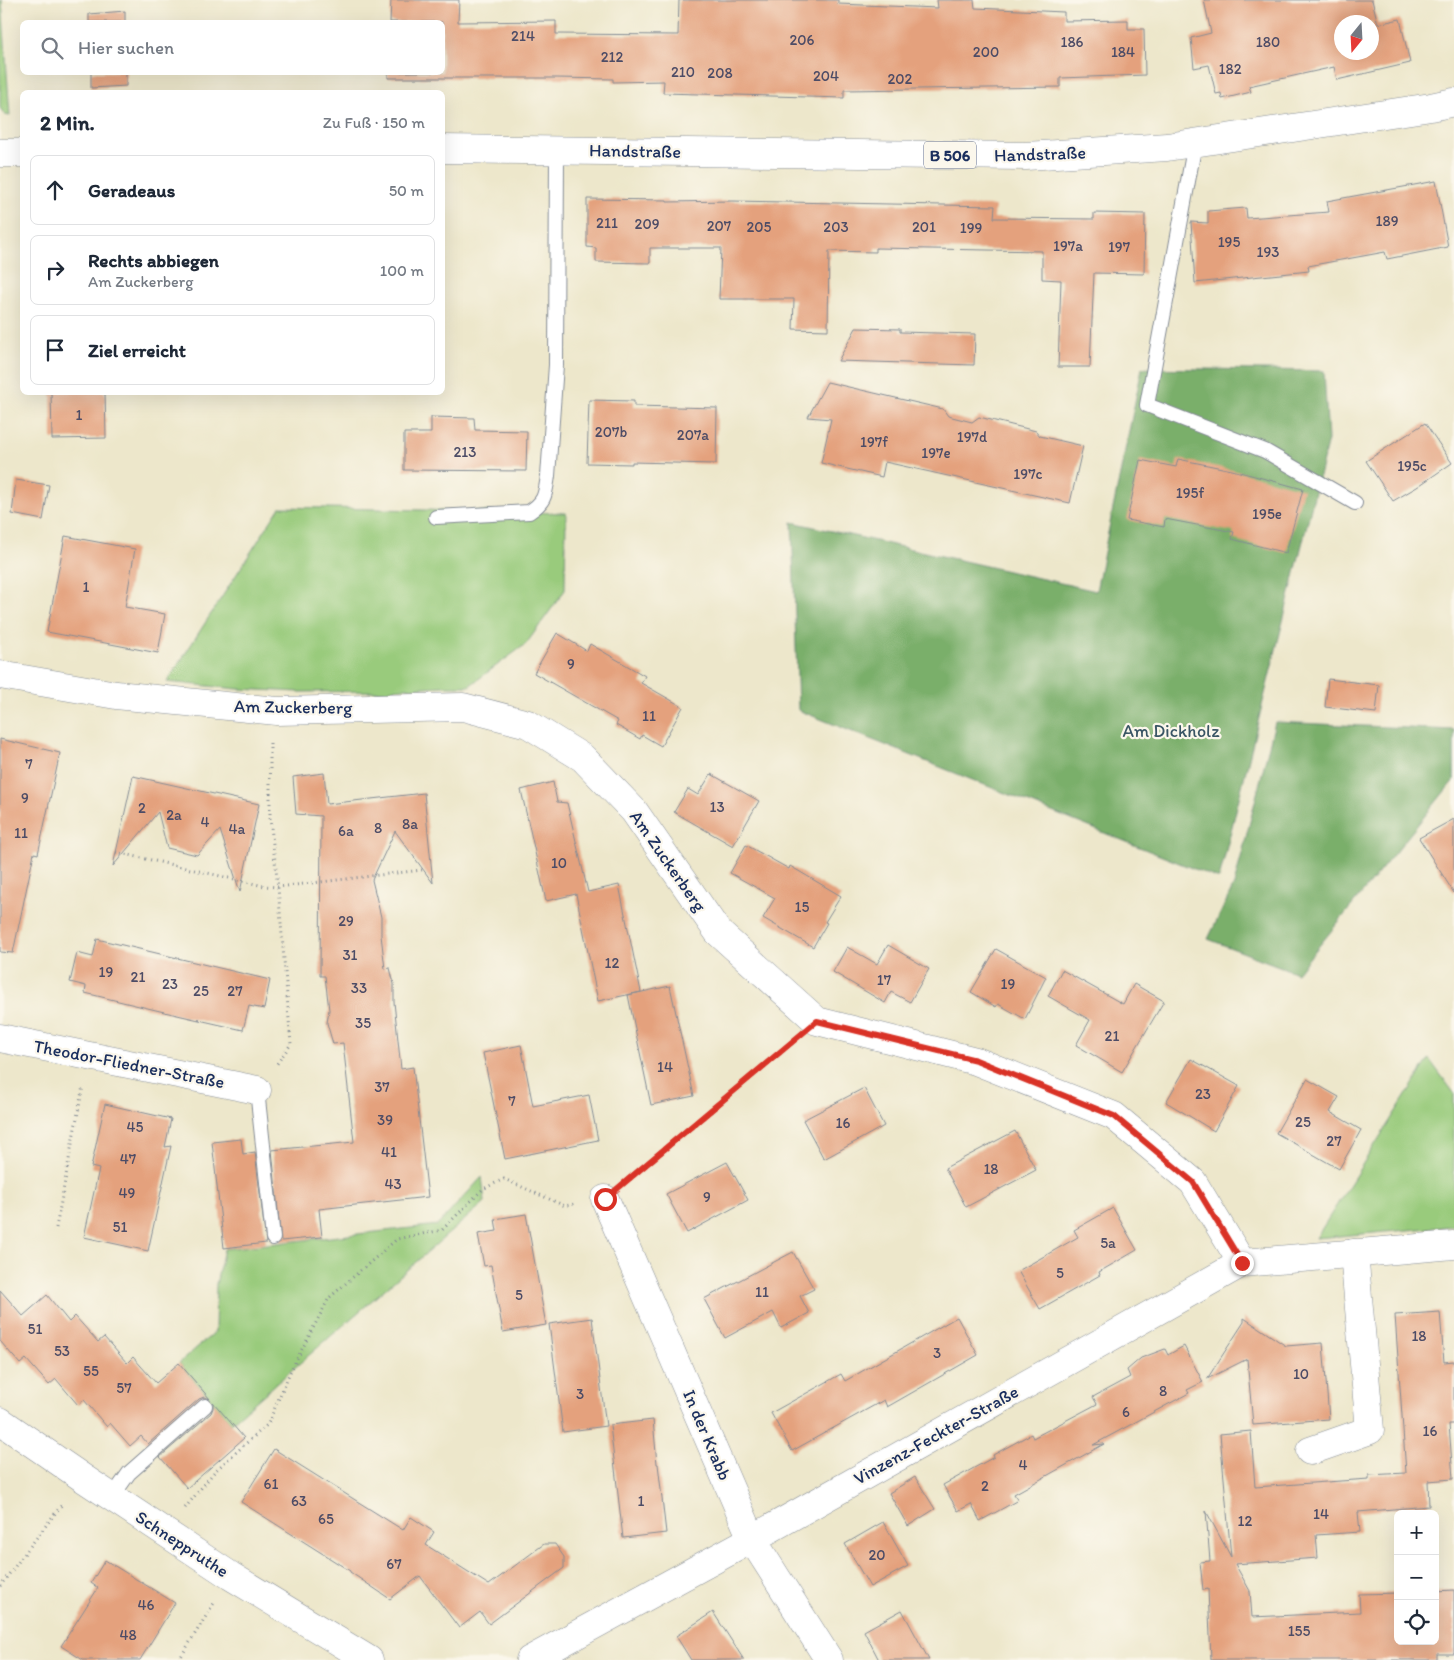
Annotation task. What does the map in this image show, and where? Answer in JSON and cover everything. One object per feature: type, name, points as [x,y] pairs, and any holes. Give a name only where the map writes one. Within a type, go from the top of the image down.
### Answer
[{"type":"street","name":"Handstraße","points":[[445,149],[1026,156],[1167,147],[1454,102]]},
{"type":"street","points":[[0,153],[20,153]]},
{"type":"street","name":"Am Zuckerberg","points":[[0,675],[116,695],[277,711],[463,707],[528,724],[583,758],[634,811],[718,932],[817,1021],[976,1060],[1114,1116],[1193,1182],[1242,1263]]},
{"type":"street","name":"Theodor-Fliedner-Straße","points":[[0,1038],[257,1090]]},
{"type":"street","name":"In der Krabb","points":[[605,1199],[752,1539],[829,1660]]},
{"type":"street","name":"Vinzenz-Feckter-Straße","points":[[530,1660],[752,1539],[1242,1263],[1454,1245]]},
{"type":"street","points":[[1310,1451],[1370,1430],[1354,1253]]},
{"type":"street","name":"Schneppruthe","points":[[0,1421],[82,1478],[231,1576],[369,1660]]},
{"type":"lane","points":[[1195,143],[1147,405],[1265,451],[1355,503]]},
{"type":"lane","points":[[436,517],[529,512],[540,505],[545,494],[556,365],[557,150]]},
{"type":"lane","points":[[257,1090],[273,1238]]},
{"type":"lane","points":[[112,1497],[130,1473],[205,1406]]},
{"type":"path","points":[[257,1090],[291,1044],[270,808],[270,744],[277,711]]},
{"type":"path","points":[[116,852],[264,886],[278,887],[422,870]]},
{"type":"path","points":[[164,1532],[215,1471],[268,1424],[290,1372],[329,1298],[396,1239],[442,1230],[483,1189],[504,1179],[565,1206],[605,1199],[817,1021]]},
{"type":"path","points":[[56,1228],[89,1056]]},
{"type":"path","points":[[0,1586],[82,1478]]},
{"type":"path","points":[[179,1660],[231,1576]]},
{"type":"green space","points":[[0,0],[2,0],[10,116],[5,115],[0,108]]},
{"type":"green space","name":"Am Dickholz","points":[[1142,368],[1324,371],[1328,440],[1219,879],[798,710],[792,522],[1096,591]]},
{"type":"green space","points":[[280,507],[566,513],[565,590],[526,644],[469,686],[390,689],[389,691],[300,692],[238,689],[167,682]]},
{"type":"green space","points":[[1275,722],[1454,730],[1454,780],[1297,973],[1208,939],[1234,885]]},
{"type":"green space","points":[[1429,1059],[1454,1093],[1454,1226],[1316,1238]]},
{"type":"green space","points":[[482,1177],[485,1202],[231,1423],[179,1363],[215,1332],[216,1284],[224,1249],[438,1225]]},
{"type":"building","points":[[391,0],[459,0],[458,22],[556,21],[556,34],[678,35],[679,0],[838,0],[838,4],[938,8],[937,0],[974,0],[975,8],[1064,12],[1064,21],[1128,20],[1128,29],[1144,29],[1145,75],[1060,78],[1060,87],[844,90],[844,98],[663,93],[664,81],[613,82],[613,79],[556,78],[388,78],[388,75],[445,75],[445,20],[390,20]]},
{"type":"building","points":[[1204,0],[1372,0],[1376,15],[1334,15],[1334,60],[1379,60],[1379,24],[1400,19],[1410,63],[1337,80],[1334,67],[1249,86],[1251,92],[1222,99],[1221,93],[1216,94],[1209,65],[1194,68],[1191,38],[1211,33]]},
{"type":"building","points":[[125,11],[125,20],[89,20],[89,14]]},
{"type":"building","points":[[91,75],[126,75],[126,86],[91,88]]},
{"type":"building","points":[[1436,181],[1448,247],[1387,259],[1385,252],[1308,266],[1309,271],[1195,283],[1191,222],[1208,223],[1208,211],[1246,208],[1247,218],[1329,212],[1327,201]]},
{"type":"building","points":[[587,199],[667,200],[667,202],[733,201],[995,206],[994,218],[1094,219],[1094,213],[1145,214],[1144,274],[1094,273],[1090,367],[1058,367],[1061,280],[1042,279],[1042,251],[876,248],[876,252],[829,251],[828,330],[793,329],[794,299],[719,299],[721,248],[650,248],[650,263],[596,262],[596,248],[587,247]]},
{"type":"building","points":[[856,328],[900,329],[900,332],[975,334],[974,365],[838,361]]},
{"type":"building","points":[[827,382],[943,409],[948,416],[972,422],[979,417],[1036,431],[1040,436],[1083,446],[1070,503],[885,462],[882,477],[821,463],[831,419],[808,417]]},
{"type":"building","points":[[51,395],[105,395],[106,438],[52,439]]},
{"type":"building","points":[[589,400],[634,401],[634,406],[717,408],[716,464],[587,463]]},
{"type":"building","points":[[431,417],[474,418],[475,430],[527,431],[526,471],[404,470],[404,433],[431,433]]},
{"type":"building","points":[[1425,423],[1452,463],[1393,501],[1366,461]]},
{"type":"building","points":[[1178,459],[1232,470],[1303,489],[1286,553],[1232,539],[1234,532],[1165,519],[1164,527],[1127,520],[1140,460],[1176,467]]},
{"type":"building","points":[[16,480],[49,485],[43,520],[12,514]]},
{"type":"building","points":[[65,536],[135,549],[125,607],[165,614],[158,653],[47,632]]},
{"type":"building","points":[[557,633],[587,651],[590,644],[645,676],[641,683],[683,707],[661,746],[642,735],[640,739],[616,725],[618,721],[534,673]]},
{"type":"building","points":[[1328,679],[1379,685],[1376,713],[1325,707]]},
{"type":"building","points":[[0,739],[60,753],[38,854],[34,853],[13,953],[0,952]]},
{"type":"building","points":[[324,773],[327,804],[424,793],[433,883],[395,831],[372,880],[381,917],[385,969],[390,968],[394,984],[401,1069],[413,1067],[428,1197],[319,1209],[322,1237],[281,1241],[272,1150],[354,1142],[343,1043],[333,1044],[327,1023],[329,1010],[325,976],[320,976],[321,816],[296,814],[293,777]]},
{"type":"building","points":[[711,774],[759,801],[733,846],[674,812],[688,789],[698,795]]},
{"type":"building","points":[[133,776],[259,804],[240,892],[220,830],[197,855],[167,848],[158,812],[113,866]]},
{"type":"building","points":[[553,782],[557,802],[567,803],[588,892],[619,885],[641,992],[598,1001],[576,894],[546,901],[521,790]]},
{"type":"building","points":[[1454,819],[1454,893],[1419,838]]},
{"type":"building","points":[[746,845],[789,869],[790,866],[841,896],[825,922],[827,923],[813,947],[763,918],[775,898],[730,873]]},
{"type":"building","points":[[97,939],[270,980],[264,1009],[249,1006],[243,1030],[85,993],[86,986],[70,982],[77,953],[93,957]]},
{"type":"building","points":[[888,945],[929,969],[910,1002],[891,992],[885,1003],[833,972],[847,947],[877,964]]},
{"type":"building","points":[[996,949],[1046,977],[1025,1019],[998,1004],[996,1007],[971,992]]},
{"type":"building","points":[[1062,970],[1123,1004],[1134,984],[1164,1001],[1122,1072],[1076,1045],[1090,1020],[1048,996]]},
{"type":"building","points":[[670,986],[694,1096],[651,1105],[628,995]]},
{"type":"building","points":[[521,1045],[533,1106],[589,1095],[598,1140],[505,1159],[483,1053]]},
{"type":"building","points":[[1191,1059],[1239,1086],[1214,1131],[1166,1102]]},
{"type":"building","points":[[1307,1079],[1339,1097],[1330,1112],[1361,1130],[1339,1169],[1276,1133]]},
{"type":"building","points":[[864,1088],[884,1126],[824,1159],[803,1120]]},
{"type":"building","points":[[105,1104],[171,1119],[165,1147],[171,1146],[148,1251],[84,1237],[99,1169],[91,1167]]},
{"type":"building","points":[[1015,1131],[1036,1170],[966,1207],[945,1168]]},
{"type":"building","points":[[241,1139],[243,1154],[255,1152],[266,1243],[224,1248],[212,1142]]},
{"type":"building","points":[[727,1162],[748,1200],[687,1233],[666,1194]]},
{"type":"building","points":[[1113,1208],[1137,1250],[1099,1272],[1100,1275],[1040,1309],[1018,1271],[1078,1237],[1074,1230]]},
{"type":"building","points":[[526,1214],[546,1325],[503,1332],[491,1265],[484,1266],[478,1234],[497,1231],[495,1219]]},
{"type":"building","points":[[793,1252],[814,1289],[800,1296],[809,1313],[781,1328],[773,1312],[725,1338],[704,1299]]},
{"type":"building","points":[[0,1290],[23,1316],[47,1295],[69,1322],[75,1316],[98,1342],[104,1337],[127,1363],[133,1357],[156,1383],[179,1363],[210,1399],[204,1397],[199,1399],[148,1444],[141,1436],[130,1446],[110,1423],[107,1427],[84,1400],[78,1405],[56,1379],[49,1385],[26,1359],[20,1364],[0,1341]]},
{"type":"building","points":[[1440,1312],[1444,1362],[1454,1361],[1454,1424],[1449,1424],[1453,1479],[1428,1481],[1429,1506],[1358,1512],[1360,1532],[1316,1535],[1318,1558],[1235,1564],[1250,1591],[1252,1617],[1360,1612],[1359,1594],[1394,1593],[1394,1645],[1439,1645],[1439,1591],[1454,1590],[1454,1654],[1437,1654],[1437,1660],[1211,1660],[1208,1589],[1203,1590],[1200,1562],[1210,1561],[1206,1511],[1231,1557],[1220,1434],[1251,1431],[1255,1487],[1369,1479],[1369,1475],[1406,1473],[1395,1315]]},
{"type":"building","points":[[957,1317],[978,1355],[887,1407],[884,1400],[792,1451],[771,1413],[841,1374],[845,1381]]},
{"type":"building","points":[[592,1318],[606,1426],[563,1432],[549,1324]]},
{"type":"building","points":[[1244,1318],[1286,1346],[1323,1343],[1329,1419],[1253,1425],[1247,1359],[1207,1379],[1244,1322]]},
{"type":"building","points":[[1184,1346],[1203,1382],[1187,1390],[1189,1393],[1093,1445],[1104,1444],[1014,1494],[1018,1500],[980,1521],[971,1504],[958,1511],[943,1485],[1031,1434],[1033,1438],[1097,1404],[1093,1397],[1130,1377],[1127,1370],[1141,1358],[1165,1349],[1168,1355]]},
{"type":"building","points":[[213,1402],[244,1438],[187,1488],[160,1457],[211,1413]]},
{"type":"building","points":[[653,1420],[666,1533],[623,1538],[610,1425]]},
{"type":"building","points":[[274,1449],[403,1530],[411,1517],[434,1532],[426,1545],[489,1585],[544,1544],[555,1544],[564,1557],[564,1568],[489,1624],[480,1612],[459,1628],[420,1576],[390,1599],[350,1571],[241,1502]]},
{"type":"building","points":[[915,1477],[935,1509],[908,1526],[889,1493]]},
{"type":"building","points":[[883,1522],[908,1566],[870,1587],[845,1544]]},
{"type":"building","points":[[105,1560],[175,1603],[140,1660],[83,1660],[61,1646],[98,1588],[91,1583]]},
{"type":"building","points":[[902,1610],[929,1660],[879,1660],[864,1631]]},
{"type":"building","points":[[713,1612],[744,1660],[691,1660],[676,1636]]},
{"type":"route","points":[[605,1199],[817,1021],[976,1060],[1114,1116],[1193,1182],[1242,1263]]}]
